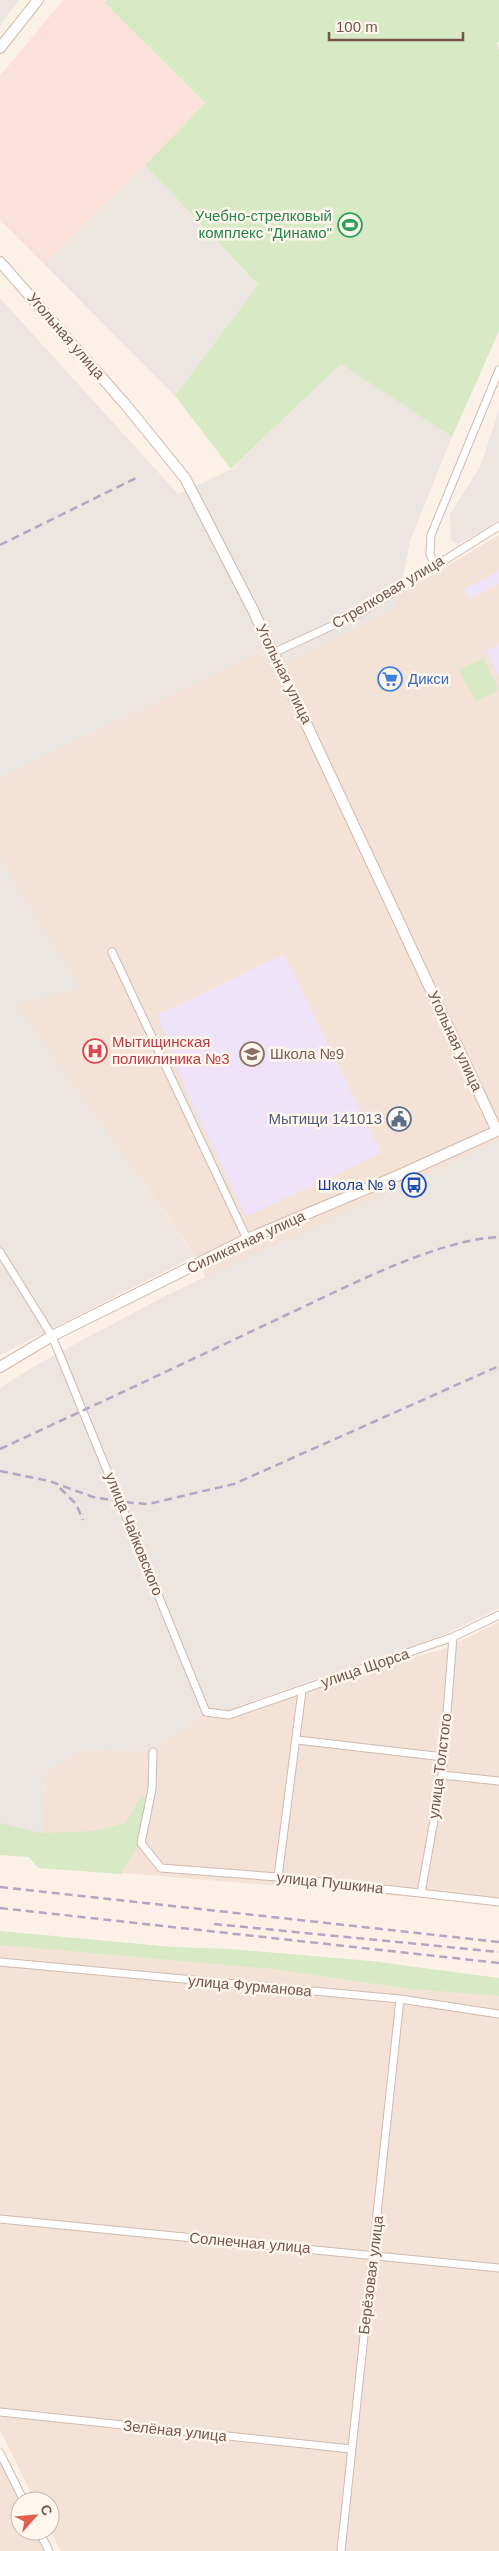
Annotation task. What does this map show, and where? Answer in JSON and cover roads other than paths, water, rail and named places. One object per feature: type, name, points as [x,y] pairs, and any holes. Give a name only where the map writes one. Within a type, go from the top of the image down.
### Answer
[{"type":"street","points":[[0,48],[38,0]]},
{"type":"street","name":"Угольная улица","points":[[0,262],[125,404],[185,478],[273,653],[498,1130]]},
{"type":"street","points":[[435,565],[430,554],[431,535],[499,370]]},
{"type":"street","name":"Стрелковая улица","points":[[273,653],[360,612],[499,526]]},
{"type":"street","points":[[112,952],[247,1239]]},
{"type":"street","name":"Силикатная улица","points":[[0,1367],[52,1336],[247,1239],[397,1176],[498,1130]]},
{"type":"street","points":[[0,1252],[52,1336]]},
{"type":"street","name":"улица Чайковского","points":[[52,1336],[206,1712],[229,1715]]},
{"type":"street","name":"улица Щорса","points":[[229,1715],[454,1637],[499,1615]]},
{"type":"street","name":"улица Толстого","points":[[421,1893],[442,1775],[454,1637]]},
{"type":"street","points":[[278,1877],[302,1691]]},
{"type":"street","points":[[297,1740],[444,1756]]},
{"type":"street","name":"улица Пушкина","points":[[153,1752],[152,1789],[141,1843],[161,1868],[278,1877],[499,1902]]},
{"type":"street","points":[[442,1775],[499,1781]]},
{"type":"street","name":"улица Фурманова","points":[[0,1962],[400,1999],[499,2014]]},
{"type":"street","name":"Берёзовая улица","points":[[341,2551],[400,1999]]},
{"type":"street","name":"Солнечная улица","points":[[0,2219],[499,2268]]},
{"type":"street","name":"Зелёная улица","points":[[0,2412],[351,2449]]},
{"type":"street","points":[[1,2455],[19,2491]]},
{"type":"railway","points":[[0,545],[138,477]]},
{"type":"railway","points":[[0,1449],[389,1268],[446,1247],[474,1240],[499,1237]]},
{"type":"railway","points":[[0,1471],[49,1481],[93,1497],[148,1504],[234,1484],[499,1366]]},
{"type":"railway","points":[[60,1488],[76,1504],[83,1520]]},
{"type":"railway","points":[[0,1887],[499,1942]]},
{"type":"railway","points":[[0,1908],[499,1963]]},
{"type":"railway","points":[[214,1924],[499,1952]]},
{"type":"place","name":"Учебно-стрелковый комплекс \"Динамо\"","points":[[350,225]]},
{"type":"place","name":"Дикси","points":[[390,679]]},
{"type":"place","name":"Мытищинская поликлиника №3","points":[[95,1051]]},
{"type":"place","name":"Школа №9","points":[[252,1054]]},
{"type":"place","name":"Мытищи 141013","points":[[399,1119]]},
{"type":"place","name":"Школа № 9","points":[[414,1185]]}]
